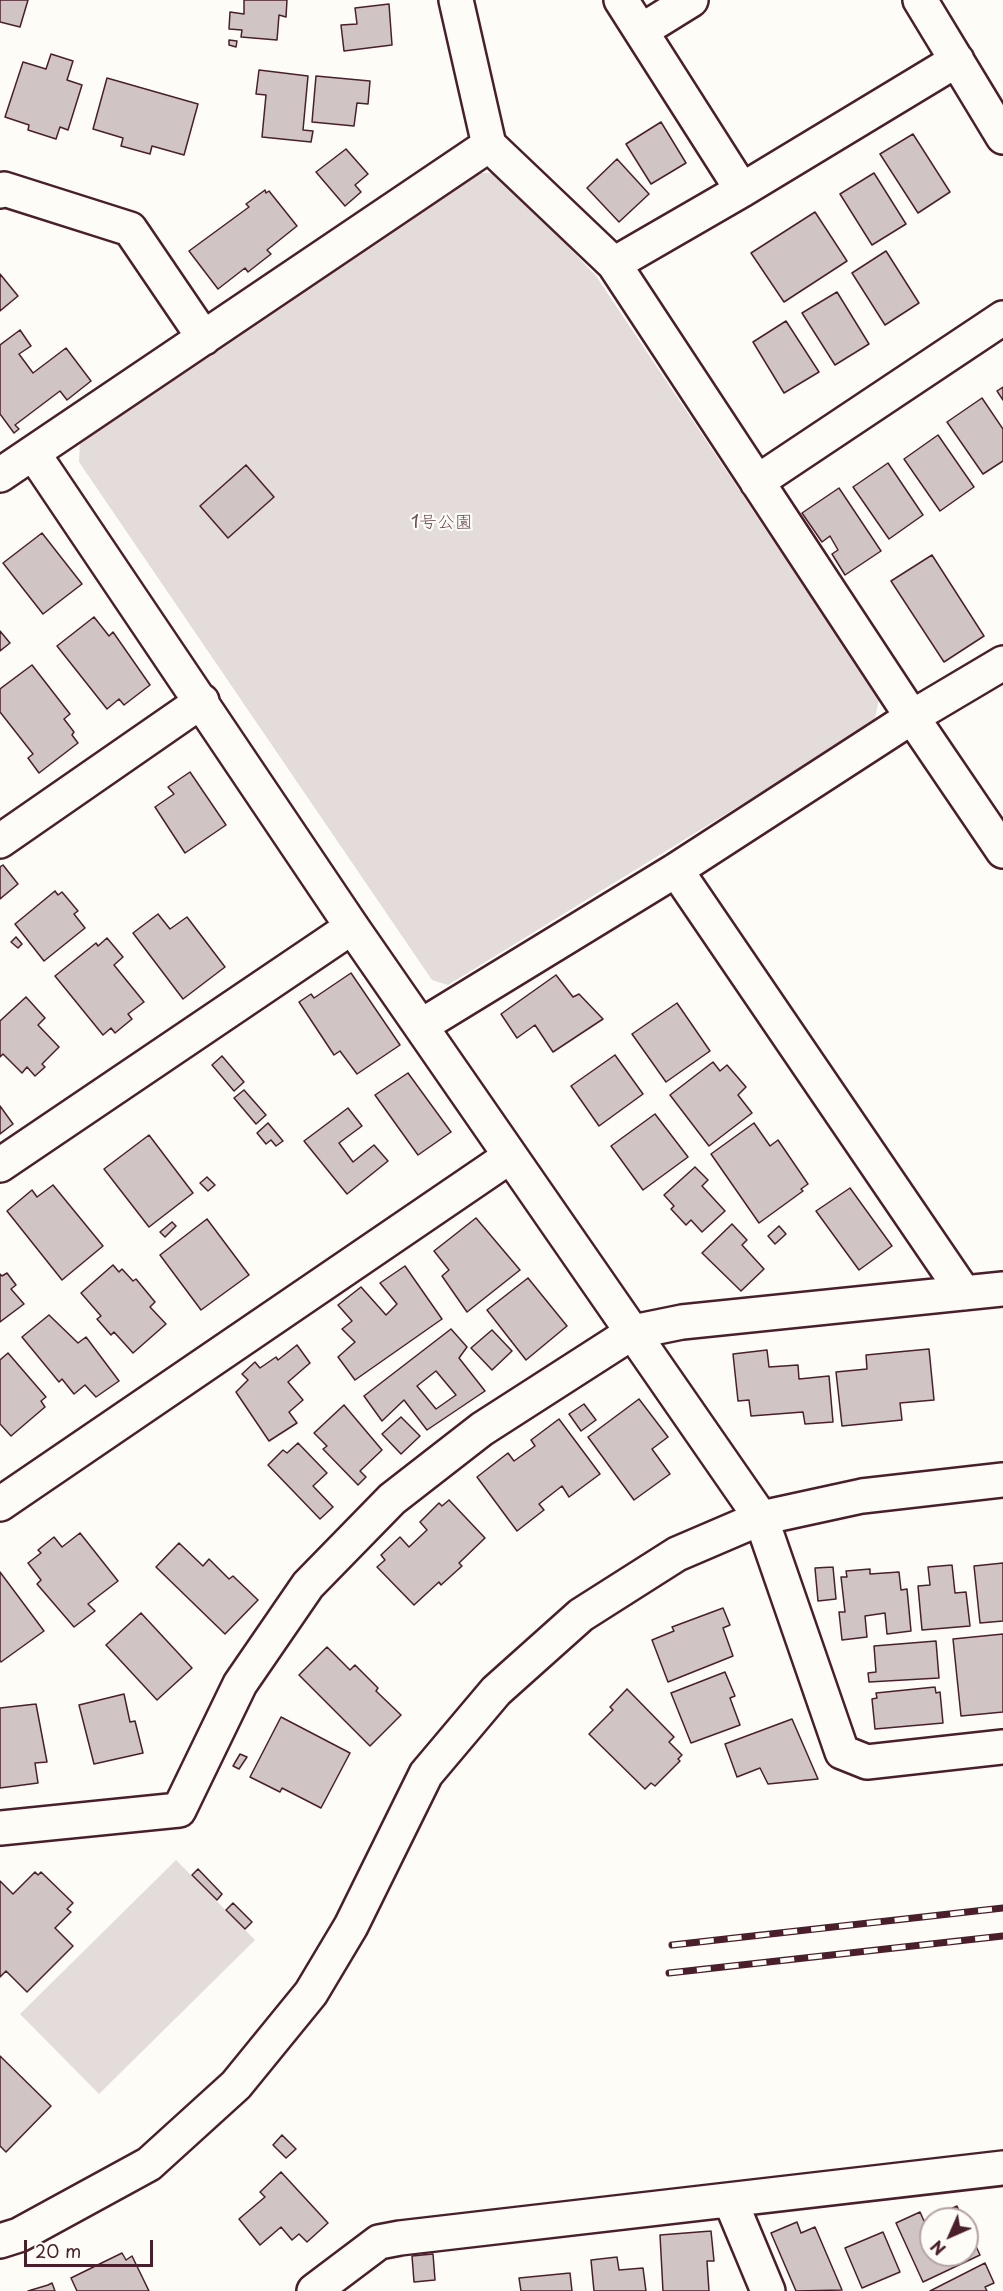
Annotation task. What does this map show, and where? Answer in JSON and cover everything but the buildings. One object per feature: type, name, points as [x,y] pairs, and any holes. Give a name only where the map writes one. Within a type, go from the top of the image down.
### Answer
[{"type":"street","points":[[456,0],[489,145],[615,264],[912,717],[1003,851]]},
{"type":"street","points":[[621,0],[742,190]]},
{"type":"street","points":[[641,31],[691,0]]},
{"type":"street","points":[[920,0],[1003,137]]},
{"type":"street","points":[[615,264],[957,60]]},
{"type":"street","points":[[0,475],[489,145]]},
{"type":"street","points":[[0,191],[4,189],[130,229],[204,338]]},
{"type":"street","points":[[757,482],[1003,318]]},
{"type":"street","points":[[33,453],[509,1157],[761,1518],[842,1752],[867,1762],[1003,1747]]},
{"type":"street","points":[[421,1026],[676,870],[912,717],[1003,663]]},
{"type":"street","points":[[0,841],[202,701]]},
{"type":"street","points":[[676,870],[964,1293]]},
{"type":"street","points":[[0,1165],[352,927]]},
{"type":"street","points":[[0,1504],[509,1157]]},
{"type":"street","points":[[0,1827],[179,1810],[240,1684],[308,1585],[392,1499],[482,1429],[633,1332],[682,1322],[1003,1289]]},
{"type":"street","points":[[0,2241],[20,2235],[149,2164],[236,2085],[310,1993],[351,1926],[426,1774],[496,1691],[581,1615],[677,1554],[761,1518],[862,1496],[1003,1480]]},
{"type":"street","points":[[314,2291],[379,2242],[1003,2168]]},
{"type":"street","points":[[730,2200],[768,2291]]},
{"type":"green space","name":"1号公園","points":[[479,173],[499,173],[596,276],[879,699],[874,723],[448,985],[432,980],[79,462],[80,440]]},
{"type":"green space","points":[[176,1860],[255,1940],[99,2094],[20,2014]]},
{"type":"railway","points":[[672,1945],[1003,1908]]},
{"type":"railway","points":[[669,1973],[1003,1936]]}]
